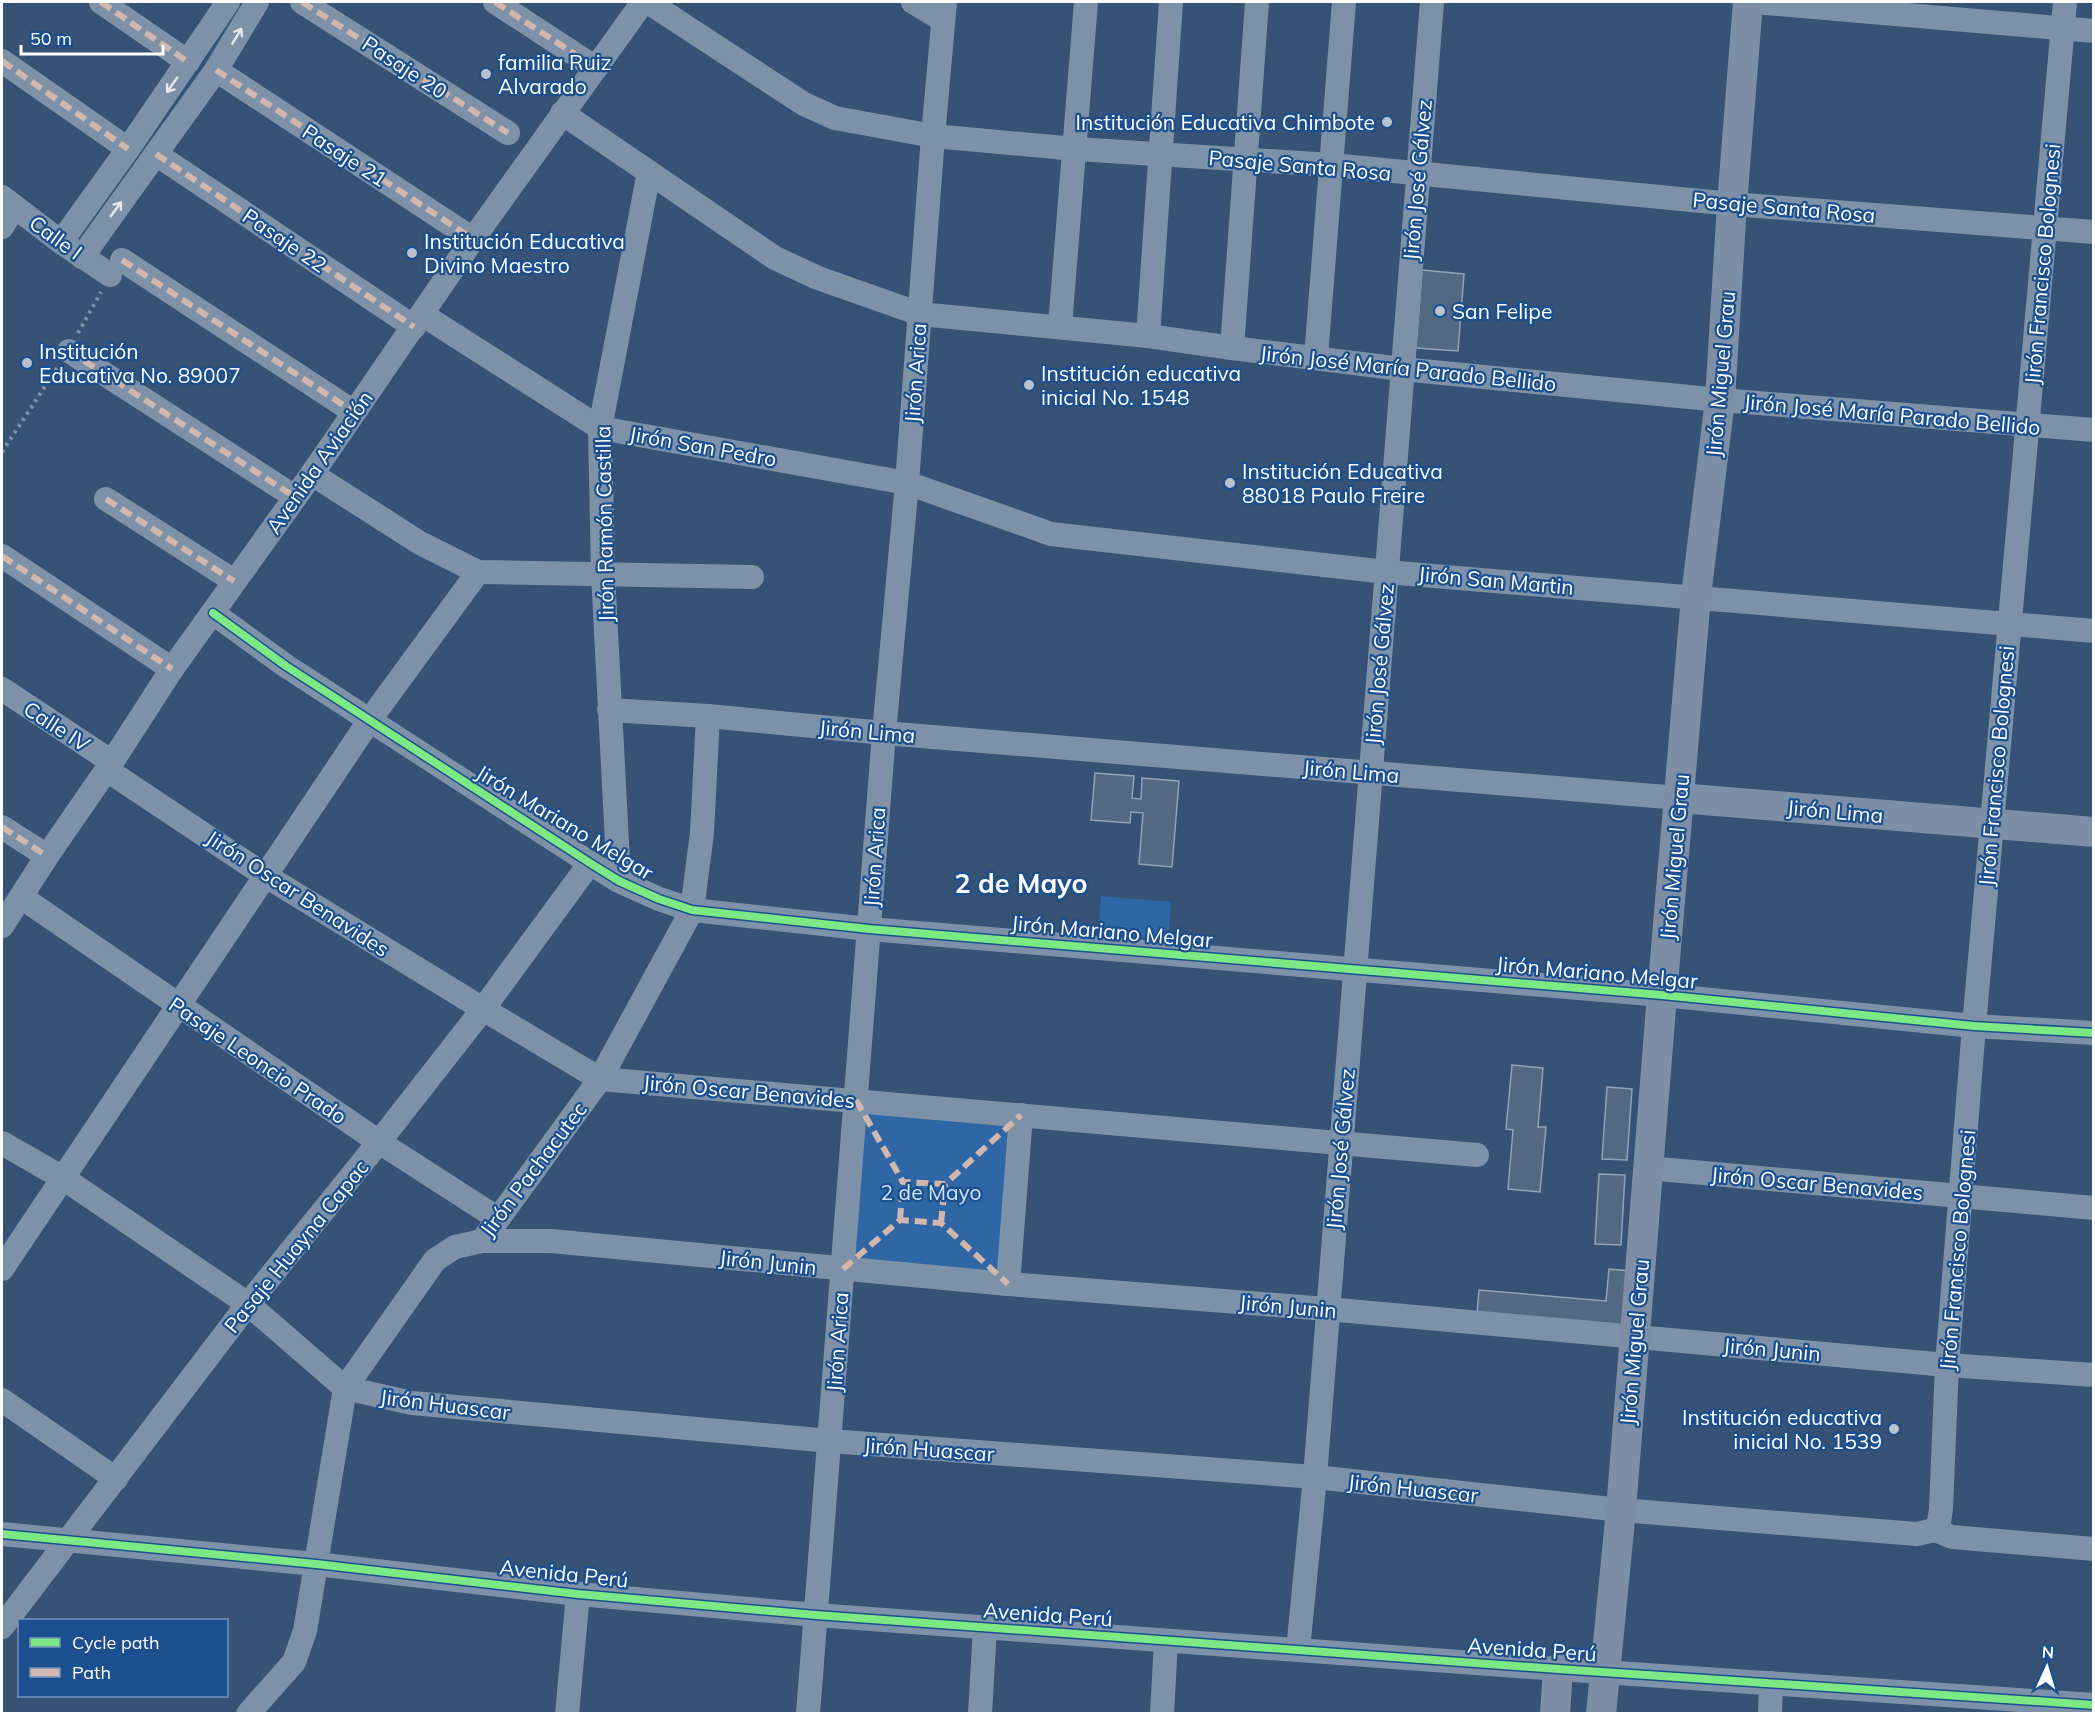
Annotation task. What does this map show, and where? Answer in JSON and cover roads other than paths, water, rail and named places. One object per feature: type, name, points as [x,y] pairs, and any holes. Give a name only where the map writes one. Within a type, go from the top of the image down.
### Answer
[{"type":"main road","name":"Jirón Miguel Grau","points":[[1601,1713],[1621,1510],[1696,596],[1720,400],[1748,2]]},
{"type":"main road","name":"Jirón Lima","points":[[1679,798],[2094,832]]},
{"type":"main road","points":[[1555,1713],[1558,1670]]},
{"type":"street","points":[[100,2],[188,62]]},
{"type":"street","points":[[61,242],[128,149],[228,2]]},
{"type":"street","points":[[82,257],[216,70],[257,2]]},
{"type":"street","name":"Pasaje 20","points":[[302,2],[508,133]]},
{"type":"street","points":[[495,2],[596,68]]},
{"type":"street","name":"Avenida Aviación","points":[[2,926],[46,856],[110,766],[166,665],[213,613],[419,321],[473,240],[532,160],[562,113],[643,2]]},
{"type":"street","name":"Pasaje Santa Rosa","points":[[648,2],[804,104],[835,118],[933,136],[1076,149],[1332,165],[1732,204],[2094,232]]},
{"type":"street","points":[[913,2],[944,11]]},
{"type":"street","points":[[1060,326],[1086,2]]},
{"type":"street","points":[[1148,336],[1171,2]]},
{"type":"street","points":[[1232,348],[1257,2]]},
{"type":"street","points":[[1316,357],[1344,2]]},
{"type":"street","name":"Jirón José Gálvez","points":[[1298,1650],[1315,1477],[1432,2]]},
{"type":"street","points":[[1754,2],[2094,31]]},
{"type":"street","name":"Jirón Francisco Bolognesi","points":[[1935,1530],[1940,1522],[1947,1365],[1974,1026],[2065,2]]},
{"type":"street","name":"Jirón Arica","points":[[808,1713],[884,733],[907,483],[944,11]]},
{"type":"street","points":[[2,61],[128,149]]},
{"type":"street","name":"Pasaje 21","points":[[216,70],[473,240]]},
{"type":"street","name":"Jirón José María Parado Bellido","points":[[562,113],[776,258],[818,279],[920,314],[1148,336],[1402,369],[1720,400],[2094,430]]},
{"type":"street","name":"Pasaje 22","points":[[156,153],[419,321]]},
{"type":"street","name":"Jirón Ramón Castilla","points":[[618,881],[603,574],[600,428],[649,172]]},
{"type":"street","points":[[2,227],[8,202]]},
{"type":"street","name":"Calle I","points":[[8,202],[82,257],[116,268],[354,412]]},
{"type":"street","name":"Jirón San Pedro","points":[[419,321],[600,428],[907,483]]},
{"type":"street","points":[[69,351],[295,496]]},
{"type":"street","points":[[312,474],[420,543],[478,572],[752,576]]},
{"type":"street","name":"Jirón San Martin","points":[[907,483],[1051,534],[1386,572],[1696,596],[2094,631]]},
{"type":"street","points":[[106,498],[234,581]]},
{"type":"street","points":[[2,556],[166,665]]},
{"type":"street","points":[[2,1269],[369,721],[478,572]]},
{"type":"street","name":"Jirón Mariano Melgar","points":[[213,613],[286,666],[369,721],[618,881],[659,899],[693,910],[869,929],[1662,995],[1974,1026],[2094,1033]]},
{"type":"street","name":"Calle IV","points":[[2,689],[110,766]]},
{"type":"street","name":"Jirón Lima","points":[[609,710],[708,716],[884,733],[1679,798]]},
{"type":"street","name":"Jirón Pachacutec","points":[[248,1713],[294,1662],[305,1631],[345,1389],[435,1260],[455,1247],[482,1241],[600,1079],[693,910],[702,833],[708,716]]},
{"type":"street","name":"Jirón Oscar Benavides","points":[[110,766],[266,876],[483,1010],[600,1079],[1477,1155]]},
{"type":"street","points":[[2,827],[46,856]]},
{"type":"street","name":"Pasaje Huayna Capac","points":[[2,1627],[248,1304],[380,1142],[483,1010],[590,863]]},
{"type":"street","name":"Pasaje Leoncio Prado","points":[[21,897],[178,1006],[497,1218]]},
{"type":"street","points":[[1008,1284],[1021,1115]]},
{"type":"street","name":"Jirón Huascar","points":[[2,1143],[63,1178],[248,1304],[345,1389],[412,1403],[830,1441],[1315,1477],[1621,1510],[1917,1534],[1935,1530]]},
{"type":"street","name":"Jirón Oscar Benavides","points":[[1648,1168],[2094,1208]]},
{"type":"street","name":"Jirón Junin","points":[[482,1241],[551,1241],[1008,1284],[1328,1309],[1947,1365],[2094,1375]]},
{"type":"street","points":[[2,1400],[116,1479]]},
{"type":"street","points":[[1935,1530],[1952,1538],[2094,1549]]},
{"type":"street","name":"Avenida Perú","points":[[2,1534],[316,1564],[578,1594],[816,1615],[1558,1670],[2094,1705]]},
{"type":"street","points":[[567,1713],[578,1594]]},
{"type":"street","points":[[980,1713],[985,1627]]},
{"type":"street","points":[[1162,1713],[1166,1641]]},
{"type":"street","points":[[1770,1713],[1771,1683]]},
{"type":"place","name":"familia Ruiz Alvarado","points":[[486,74]]},
{"type":"place","name":"Institución Educativa Chimbote","points":[[1387,122]]},
{"type":"place","name":"Institución Educativa Divino Maestro","points":[[412,253]]},
{"type":"place","name":"San Felipe","points":[[1440,311]]},
{"type":"place","name":"Institución Educativa No. 89007","points":[[27,363]]},
{"type":"place","name":"Institución educativa inicial No. 1548","points":[[1029,385]]},
{"type":"place","name":"Institución Educativa 88018 Paulo Freire","points":[[1230,483]]},
{"type":"place","name":"Institución educativa inicial No. 1539","points":[[1894,1429]]},
{"type":"district","name":"2 de Mayo","points":[[1021,883]]}]
